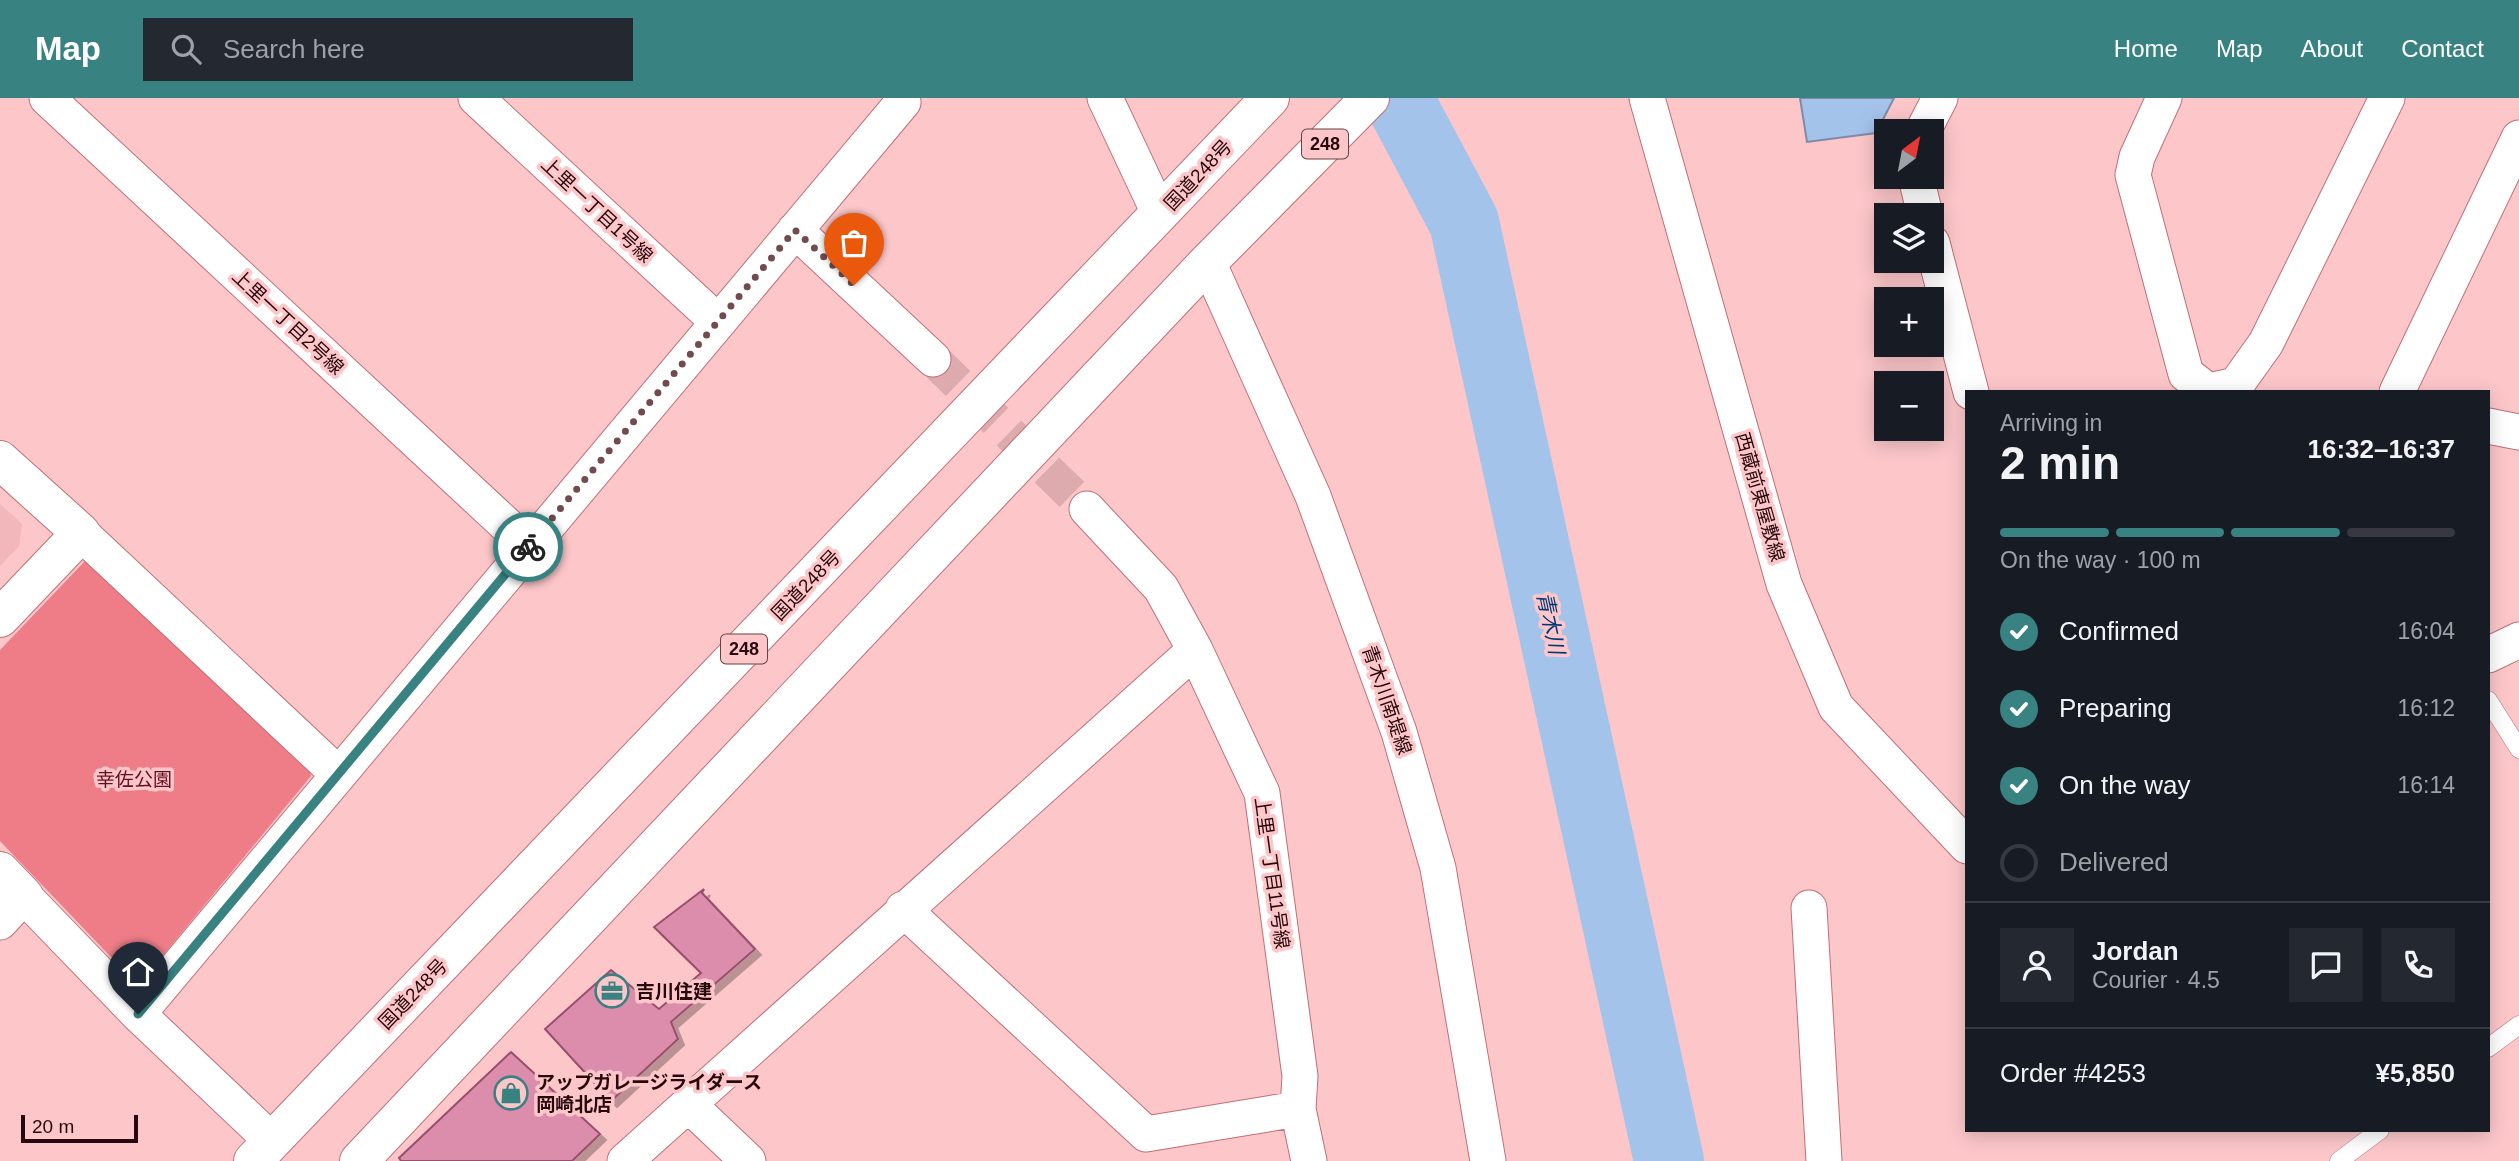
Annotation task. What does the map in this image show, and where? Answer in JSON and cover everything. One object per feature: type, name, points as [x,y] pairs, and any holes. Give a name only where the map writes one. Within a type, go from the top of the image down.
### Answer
[{"type":"main road","name":"国道248号","points":[[263,1151],[1270,98]]},
{"type":"main road","name":"248","points":[[359,1161],[1208,261],[1370,98]]},
{"type":"main road","points":[[0,460],[81,533],[0,618]]},
{"type":"street","name":"上里一丁目2号線","points":[[47,98],[529,546]]},
{"type":"street","name":"上里一丁目1号線","points":[[476,98],[718,322]]},
{"type":"street","points":[[138,1014],[903,102],[902,98]]},
{"type":"street","points":[[1105,98],[1160,215]]},
{"type":"street","name":"西蔵前東屋敷線","points":[[1647,98],[1784,584],[1836,707],[1965,844]]},
{"type":"street","points":[[1929,119],[1940,98]]},
{"type":"street","points":[[2164,98],[2137,157],[2133,175],[2186,374],[2207,390]]},
{"type":"street","points":[[2213,390],[2236,385],[2266,343],[2387,98]]},
{"type":"street","points":[[2398,390],[2519,138]]},
{"type":"street","points":[[795,230],[933,359]]},
{"type":"street","name":"青木川南堤線","points":[[1208,261],[1313,496],[1399,732],[1438,868],[1489,1161]]},
{"type":"street","points":[[1940,273],[1970,390]]},
{"type":"street","points":[[2490,426],[2519,432]]},
{"type":"street","name":"上里一丁目11号線","points":[[1087,509],[1161,588],[1195,650],[1262,793],[1300,1076],[1298,1109],[1308,1161]]},
{"type":"street","points":[[81,533],[338,774]]},
{"type":"street","points":[[2490,655],[2519,640]]},
{"type":"street","points":[[625,1161],[1195,650]]},
{"type":"street","points":[[8,896],[138,1014],[263,1151]]},
{"type":"street","points":[[1809,908],[1824,1161]]},
{"type":"street","points":[[903,909],[1146,1134],[1298,1109]]},
{"type":"street","points":[[688,1104],[748,1161]]},
{"type":"lane","points":[[2490,703],[2519,749]]},
{"type":"lane","points":[[2490,1047],[2519,1025]]},
{"type":"lane","points":[[2339,1161],[2377,1132]]},
{"type":"shaded area","points":[[0,504],[22,524],[19,546],[0,566]]},
{"type":"green space","name":"幸佐公園","points":[[84,562],[100,562],[307,760],[311,776],[145,977],[131,978],[0,841],[0,650]]},
{"type":"water","points":[[1800,98],[1894,98],[1883,119],[1874,119],[1874,133],[1807,142]]},
{"type":"building","name":"吉川住建","points":[[704,889],[702,893],[755,949],[671,1022],[678,1039],[611,1101],[545,1029],[611,970],[659,1009],[701,973],[654,927]]},
{"type":"building","name":"アップガレージライダース 岡崎北店","points":[[511,1052],[600,1134],[572,1161],[401,1161],[399,1158]]},
{"type":"waterway","name":"青木川","points":[[1398,98],[1464,222],[1669,1161]]},
{"type":"tunnel","points":[[933,359],[1087,509]]},
{"type":"way so far","points":[[528,547],[795,230],[854,285]]},
{"type":"place","name":"吉川住建","points":[[612,991]]},
{"type":"place","name":"アップガレージライダース 岡崎北店","points":[[511,1093]]},
{"type":"route","points":[[138,1014],[528,547]]}]
